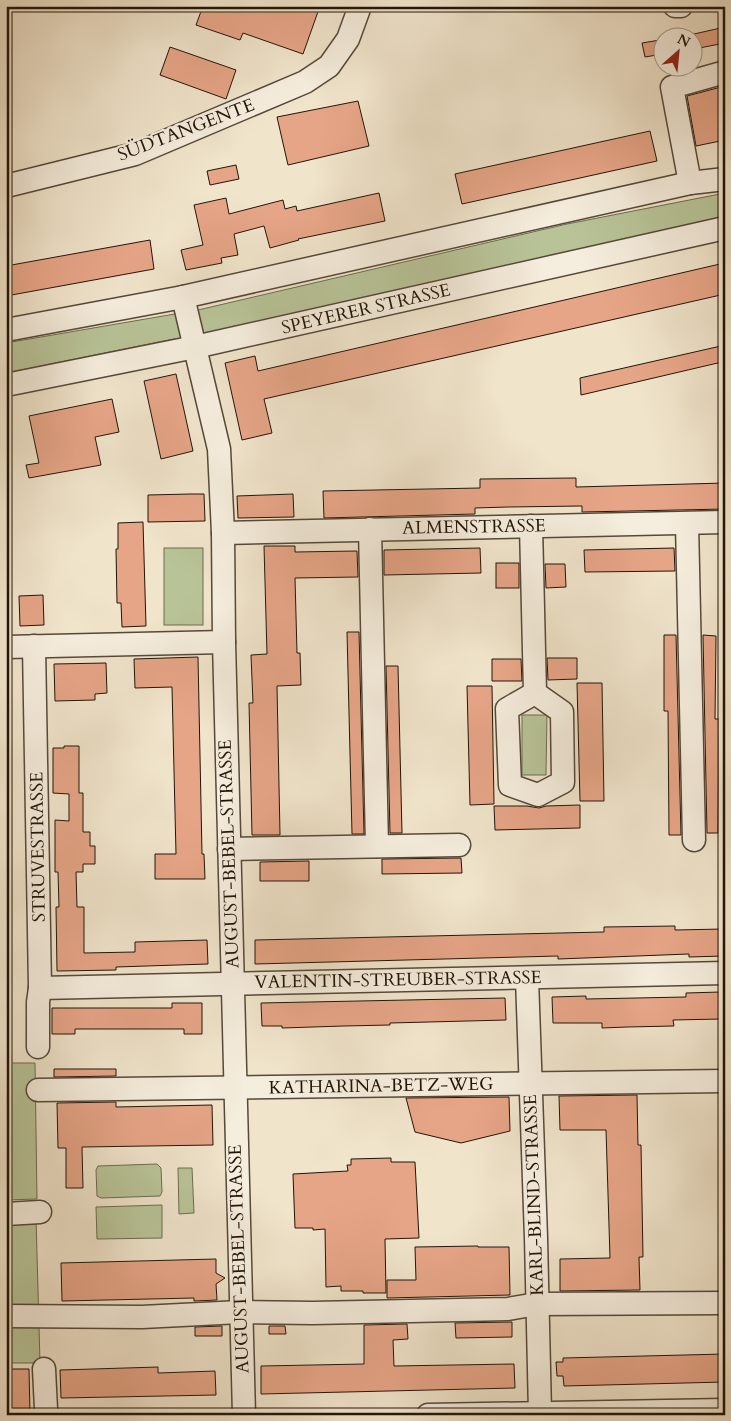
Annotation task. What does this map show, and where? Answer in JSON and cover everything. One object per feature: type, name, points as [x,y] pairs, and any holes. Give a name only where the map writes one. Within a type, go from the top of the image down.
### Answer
[{"type":"street","name":"SÜDTANGENTE","points":[[6,186],[135,154],[305,82],[329,66],[348,39],[360,6]]},
{"type":"street","points":[[675,6],[681,6]]},
{"type":"street","points":[[690,183],[672,87],[725,72]]},
{"type":"street","points":[[6,330],[183,297],[690,183],[725,179]]},
{"type":"street","name":"SPEYERER STRASSE","points":[[6,385],[195,347],[725,228]]},
{"type":"street","name":"AUGUST-BEBEL-STRASSE","points":[[183,297],[219,449],[223,532],[234,1088],[244,1415]]},
{"type":"street","name":"ALMENSTRASSE","points":[[223,532],[725,522]]},
{"type":"street","points":[[687,523],[694,840]]},
{"type":"street","points":[[531,526],[535,693]]},
{"type":"street","points":[[370,529],[377,846]]},
{"type":"street","points":[[6,647],[224,642]]},
{"type":"street","name":"STRUVESTRASSE","points":[[34,646],[40,988],[38,1002],[38,1047]]},
{"type":"street","points":[[229,849],[459,845]]},
{"type":"street","name":"VALENTIN-STREUBER-STRASSE","points":[[40,988],[725,973]]},
{"type":"street","name":"KARL-BLIND-STRASSE","points":[[527,978],[540,1413]]},
{"type":"street","name":"KATHARINA-BETZ-WEG","points":[[38,1090],[725,1081]]},
{"type":"street","points":[[6,1214],[40,1212]]},
{"type":"street","points":[[6,1316],[43,1318],[142,1317],[240,1312],[313,1313],[508,1309],[537,1304],[725,1303]]},
{"type":"street","points":[[44,1369],[48,1415]]},
{"type":"street","points":[[428,1415],[652,1413],[725,1410]]},
{"type":"green space","points":[[725,193],[725,216],[205,337],[174,339],[6,373],[6,343],[198,310],[567,224]]},
{"type":"green space","points":[[164,548],[203,548],[203,625],[164,625]]},
{"type":"green space","points":[[522,715],[547,715],[546,775],[522,775]]},
{"type":"green space","points":[[6,1063],[35,1063],[37,1199],[6,1200]]},
{"type":"green space","points":[[157,1164],[161,1168],[162,1192],[160,1196],[101,1198],[97,1196],[96,1170],[98,1166]]},
{"type":"green space","points":[[178,1168],[192,1168],[194,1213],[179,1214]]},
{"type":"green space","points":[[162,1205],[162,1238],[97,1239],[96,1207]]},
{"type":"green space","points":[[36,1217],[40,1363],[6,1363],[6,1219]]},
{"type":"building","points":[[203,6],[320,6],[303,54],[243,33],[240,40],[196,25]]},
{"type":"building","points":[[725,27],[725,43],[704,47],[704,32]]},
{"type":"building","points":[[654,41],[654,56],[645,57],[642,43]]},
{"type":"building","points":[[170,47],[236,70],[226,99],[160,75]]},
{"type":"building","points":[[725,86],[725,140],[696,146],[687,96]]},
{"type":"building","points":[[358,101],[369,146],[288,165],[277,117]]},
{"type":"building","points":[[650,131],[657,161],[462,204],[455,174]]},
{"type":"building","points":[[236,165],[239,179],[210,185],[207,171]]},
{"type":"building","points":[[379,193],[385,221],[298,239],[270,248],[264,226],[234,234],[238,255],[221,258],[222,263],[186,270],[181,250],[203,245],[194,205],[226,198],[229,214],[283,200],[285,209],[296,206],[297,211]]},
{"type":"building","points":[[150,240],[154,269],[6,296],[6,266]]},
{"type":"building","points":[[720,264],[725,284],[725,294],[264,399],[272,433],[242,440],[225,363],[255,356],[258,371]]},
{"type":"building","points":[[721,346],[722,362],[581,395],[580,378]]},
{"type":"building","points":[[176,374],[193,451],[161,459],[144,381]]},
{"type":"building","points":[[112,399],[119,432],[95,437],[101,465],[29,478],[26,465],[39,463],[29,416]]},
{"type":"building","points":[[576,478],[576,487],[725,483],[725,509],[582,512],[582,506],[508,507],[475,508],[475,514],[324,518],[323,491],[480,488],[480,479]]},
{"type":"building","points":[[204,494],[205,521],[148,522],[148,495]]},
{"type":"building","points":[[293,494],[294,517],[238,518],[237,496]]},
{"type":"building","points":[[143,522],[146,626],[122,627],[121,603],[117,603],[116,549],[118,549],[118,523]]},
{"type":"building","points":[[264,546],[295,546],[295,552],[357,551],[358,577],[295,578],[297,653],[300,653],[301,685],[277,686],[280,835],[252,835],[249,703],[253,703],[251,655],[267,654]]},
{"type":"building","points":[[480,548],[481,573],[384,575],[384,550]]},
{"type":"building","points":[[674,548],[675,571],[585,572],[584,550]]},
{"type":"building","points":[[496,563],[519,563],[519,588],[496,588]]},
{"type":"building","points":[[545,564],[565,564],[566,587],[546,588]]},
{"type":"building","points":[[43,595],[44,625],[20,626],[19,596]]},
{"type":"building","points":[[347,632],[359,632],[364,834],[352,834]]},
{"type":"building","points":[[664,635],[676,635],[681,835],[669,835],[668,711],[664,711]]},
{"type":"building","points":[[703,635],[716,636],[715,719],[719,719],[718,833],[707,833]]},
{"type":"building","points":[[198,657],[202,854],[204,854],[205,879],[155,879],[155,854],[176,854],[172,687],[135,688],[134,659]]},
{"type":"building","points":[[547,658],[577,658],[577,679],[548,680]]},
{"type":"building","points":[[492,659],[521,659],[522,681],[492,681]]},
{"type":"building","points":[[106,663],[107,693],[95,694],[95,700],[55,701],[54,664]]},
{"type":"building","points":[[386,666],[398,666],[402,833],[390,833]]},
{"type":"building","points":[[577,683],[602,683],[604,801],[580,801]]},
{"type":"building","points":[[467,686],[492,686],[494,804],[470,805]]},
{"type":"building","points":[[64,746],[79,746],[79,793],[83,793],[83,832],[90,832],[90,846],[95,846],[95,864],[83,864],[83,872],[76,872],[77,907],[84,907],[84,953],[135,952],[135,942],[207,940],[208,964],[116,967],[116,970],[57,971],[56,907],[59,907],[58,872],[55,872],[55,820],[69,821],[69,794],[53,793],[53,748],[64,748]]},
{"type":"building","points":[[580,805],[580,828],[495,830],[494,806],[539,808]]},
{"type":"building","points":[[461,858],[462,873],[382,874],[382,859]]},
{"type":"building","points":[[309,861],[309,881],[260,881],[260,862]]},
{"type":"building","points":[[675,926],[675,930],[723,929],[724,956],[689,957],[689,954],[558,959],[558,956],[255,964],[255,940],[604,932],[604,927]]},
{"type":"building","points":[[720,992],[721,1019],[673,1020],[674,1026],[602,1028],[602,1023],[553,1023],[552,997],[586,996],[586,999],[686,997],[686,993]]},
{"type":"building","points":[[505,998],[506,1020],[282,1028],[282,1026],[262,1026],[261,1003]]},
{"type":"building","points":[[172,1003],[202,1003],[202,1034],[184,1034],[184,1029],[75,1029],[75,1034],[52,1034],[52,1008],[172,1008]]},
{"type":"building","points":[[54,1069],[116,1069],[116,1076],[54,1077]]},
{"type":"building","points":[[637,1095],[638,1145],[641,1145],[643,1257],[639,1257],[640,1290],[560,1291],[560,1259],[610,1258],[606,1130],[560,1130],[559,1096]]},
{"type":"building","points":[[509,1097],[510,1131],[461,1143],[415,1132],[406,1098]]},
{"type":"building","points":[[116,1102],[116,1107],[212,1105],[213,1145],[82,1147],[83,1188],[66,1188],[66,1148],[58,1148],[57,1103]]},
{"type":"building","points":[[391,1158],[391,1162],[415,1162],[419,1238],[385,1239],[386,1293],[341,1291],[341,1286],[326,1287],[325,1229],[295,1228],[293,1174],[348,1171],[347,1165],[351,1165],[351,1159]]},
{"type":"building","points":[[415,1247],[509,1247],[510,1295],[387,1298],[387,1280],[416,1280]]},
{"type":"building","points":[[216,1259],[216,1273],[225,1278],[216,1284],[217,1300],[194,1301],[194,1298],[62,1301],[61,1263]]},
{"type":"building","points":[[512,1322],[512,1337],[456,1338],[455,1323]]},
{"type":"building","points":[[407,1324],[408,1339],[393,1340],[394,1366],[514,1364],[515,1388],[261,1394],[261,1366],[364,1364],[364,1325]]},
{"type":"building","points":[[222,1326],[222,1336],[195,1336],[195,1327]]},
{"type":"building","points":[[269,1326],[285,1326],[286,1334],[269,1334]]},
{"type":"building","points":[[725,1354],[725,1382],[564,1386],[563,1376],[557,1376],[556,1362],[563,1362],[563,1358]]},
{"type":"building","points":[[158,1367],[158,1373],[215,1371],[216,1395],[61,1398],[60,1370]]},
{"type":"building","points":[[6,1369],[29,1369],[30,1415],[6,1415]]}]
